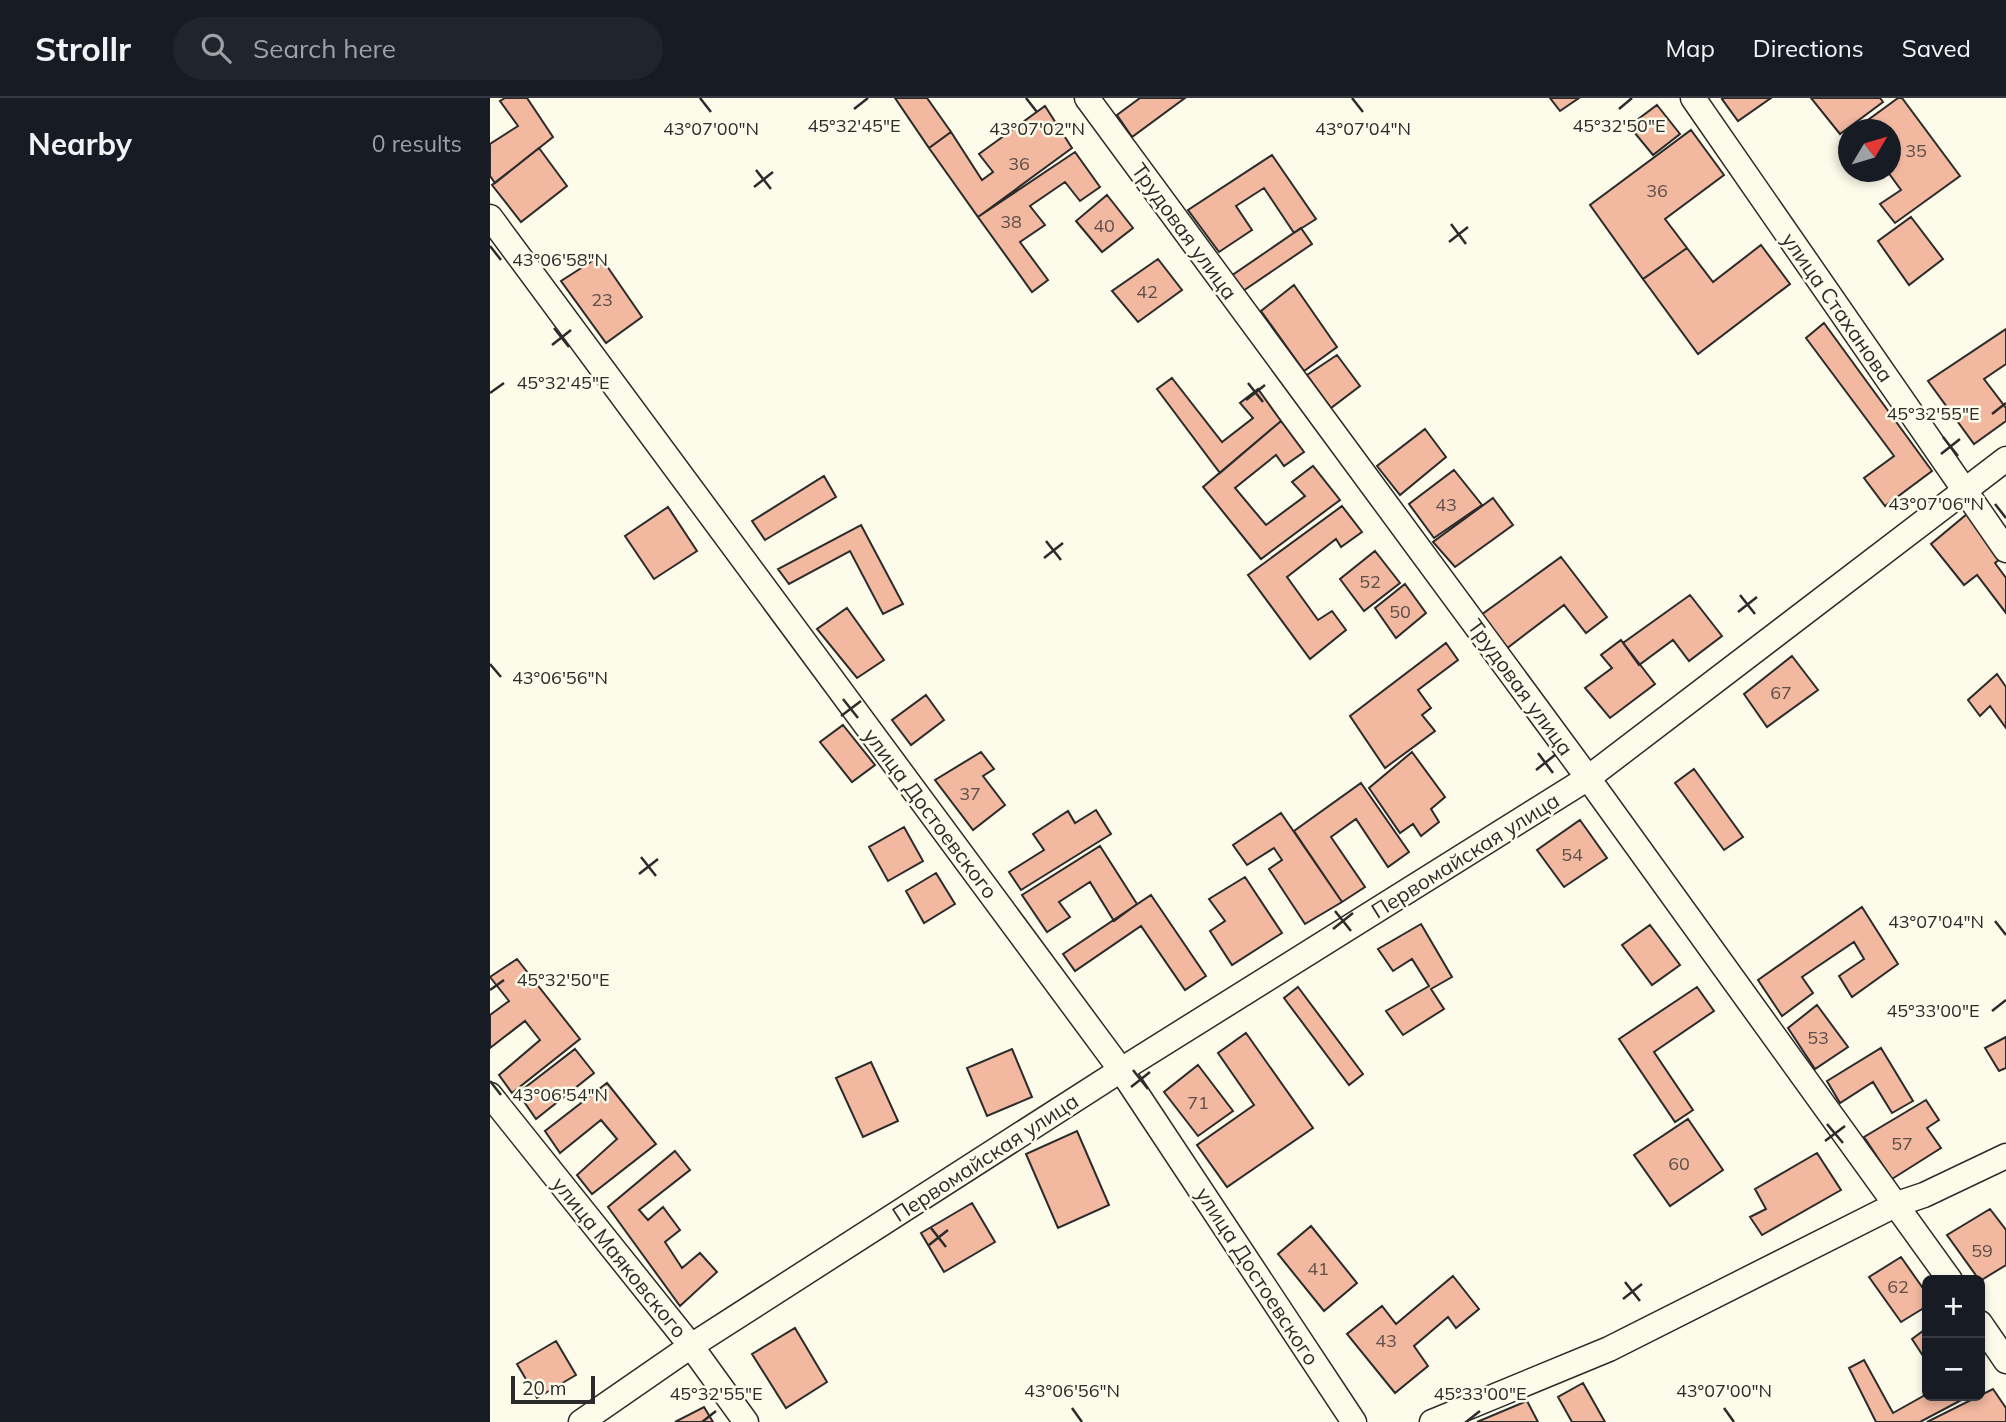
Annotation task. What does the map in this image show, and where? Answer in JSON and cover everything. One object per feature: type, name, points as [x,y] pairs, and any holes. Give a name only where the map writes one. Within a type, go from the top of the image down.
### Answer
[{"type":"street","name":"Трудовая улица","points":[[1087,98],[1588,778],[1947,1275]]},
{"type":"street","name":"улица Стаханова","points":[[1693,98],[2006,550]]},
{"type":"street","name":"улица Достоевского","points":[[490,217],[1121,1070],[1354,1422]]},
{"type":"street","name":"Первомайская улица","points":[[581,1422],[691,1346],[1121,1070],[1588,778],[2006,459]]},
{"type":"street","name":"улица Маяковского","points":[[490,1095],[691,1346],[747,1422]]},
{"type":"street","points":[[1432,1422],[1608,1349],[1897,1204],[1924,1195],[2006,1156]]},
{"type":"street","points":[[1985,1330],[2006,1361]]},
{"type":"building","points":[[505,98],[527,98],[553,137],[495,183],[490,176],[490,144],[518,126],[500,101]]},
{"type":"building","points":[[895,98],[927,98],[951,132],[929,148]]},
{"type":"building","points":[[1140,98],[1185,98],[1132,137],[1117,115]]},
{"type":"building","points":[[1550,98],[1579,98],[1560,111]]},
{"type":"building","points":[[1771,98],[1738,121],[1722,99]]},
{"type":"building","points":[[1811,98],[1880,98],[1883,102],[1860,119],[1838,119],[1838,132]]},
{"type":"building","points":[[1898,98],[1902,98],[1960,176],[1895,223],[1880,204],[1901,190],[1895,182],[1901,182],[1901,119],[1869,119]]},
{"type":"building","points":[[1657,105],[1680,134],[1653,155],[1629,126]]},
{"type":"building","points":[[1045,106],[1072,148],[978,217],[929,148],[951,132],[982,180],[993,172],[979,154]]},
{"type":"building","points":[[1691,130],[1724,175],[1665,219],[1687,248],[1643,279],[1590,205]]},
{"type":"building","points":[[539,148],[567,186],[521,222],[492,185]]},
{"type":"building","points":[[1075,152],[1100,187],[1080,201],[1065,182],[1030,206],[1045,225],[1020,242],[1048,280],[1032,292],[978,217]]},
{"type":"building","points":[[1272,155],[1316,219],[1294,233],[1264,188],[1236,206],[1252,230],[1219,252],[1188,210]]},
{"type":"building","points":[[1107,195],[1133,228],[1102,252],[1076,221]]},
{"type":"building","points":[[1911,217],[1943,259],[1909,285],[1878,241]]},
{"type":"building","points":[[1301,228],[1312,244],[1243,291],[1231,276]]},
{"type":"building","points":[[1761,245],[1790,284],[1698,354],[1643,279],[1687,248],[1713,282]]},
{"type":"building","points":[[600,256],[642,317],[606,343],[561,281]]},
{"type":"building","points":[[1158,259],[1182,290],[1138,322],[1112,291]]},
{"type":"building","points":[[1294,285],[1337,347],[1304,371],[1261,311]]},
{"type":"building","points":[[1824,323],[1932,471],[1885,506],[1864,478],[1894,456],[1806,338]]},
{"type":"building","points":[[2006,329],[2006,364],[1984,379],[2006,408],[2006,421],[1974,444],[1928,381]]},
{"type":"building","points":[[1337,355],[1360,386],[1331,408],[1307,375]]},
{"type":"building","points":[[1172,378],[1222,442],[1253,418],[1240,403],[1258,389],[1281,421],[1220,473],[1157,389]]},
{"type":"building","points":[[1281,421],[1304,452],[1284,466],[1276,455],[1235,488],[1266,525],[1305,496],[1292,482],[1313,466],[1340,500],[1261,559],[1203,487]]},
{"type":"building","points":[[1425,429],[1446,457],[1400,495],[1377,466]]},
{"type":"building","points":[[1454,470],[1482,505],[1434,538],[1409,504]]},
{"type":"building","points":[[824,476],[836,497],[765,540],[752,521]]},
{"type":"building","points":[[1493,498],[1513,525],[1455,567],[1433,542]]},
{"type":"building","points":[[1342,506],[1362,532],[1341,547],[1336,539],[1287,577],[1318,620],[1332,611],[1346,630],[1310,659],[1248,575]]},
{"type":"building","points":[[668,507],[697,551],[654,579],[625,536]]},
{"type":"building","points":[[1967,514],[2000,559],[1995,563],[2006,578],[2006,613],[1977,575],[1964,585],[1931,544]]},
{"type":"building","points":[[861,525],[903,604],[883,614],[850,551],[789,584],[778,569]]},
{"type":"building","points":[[1375,551],[1400,583],[1364,611],[1340,579]]},
{"type":"building","points":[[1561,557],[1607,617],[1586,633],[1564,605],[1506,649],[1481,615]]},
{"type":"building","points":[[1405,584],[1426,613],[1396,638],[1375,608]]},
{"type":"building","points":[[1690,595],[1722,636],[1689,661],[1673,640],[1639,665],[1623,643]]},
{"type":"building","points":[[847,608],[884,660],[857,678],[817,629]]},
{"type":"building","points":[[1621,640],[1655,684],[1610,718],[1585,688],[1612,668],[1601,655]]},
{"type":"building","points":[[1446,643],[1458,660],[1418,690],[1431,708],[1422,715],[1435,731],[1385,768],[1350,716]]},
{"type":"building","points":[[1792,656],[1818,690],[1767,727],[1744,694]]},
{"type":"building","points":[[1997,674],[2006,687],[2006,728],[1990,706],[1980,716],[1968,700]]},
{"type":"building","points":[[926,695],[944,720],[911,745],[892,720]]},
{"type":"building","points":[[843,725],[875,765],[852,782],[820,742]]},
{"type":"building","points":[[981,752],[994,769],[983,776],[1005,805],[973,830],[935,780]]},
{"type":"building","points":[[1412,752],[1445,797],[1431,809],[1439,822],[1421,836],[1413,824],[1400,833],[1369,788]]},
{"type":"building","points":[[1694,769],[1743,837],[1724,850],[1675,783]]},
{"type":"building","points":[[1361,783],[1409,852],[1388,867],[1356,819],[1331,837],[1365,887],[1342,902],[1294,831]]},
{"type":"building","points":[[1096,810],[1111,834],[1021,890],[1009,872],[1044,850],[1033,834],[1068,811],[1075,823]]},
{"type":"building","points":[[1281,813],[1342,902],[1305,924],[1269,869],[1282,860],[1274,848],[1247,865],[1233,845]]},
{"type":"building","points":[[1580,820],[1607,858],[1564,887],[1537,850]]},
{"type":"building","points":[[904,827],[923,861],[888,881],[869,847]]},
{"type":"building","points":[[1100,846],[1137,904],[1114,921],[1090,882],[1059,902],[1070,917],[1047,932],[1022,895]]},
{"type":"building","points":[[936,873],[955,904],[924,923],[906,891]]},
{"type":"building","points":[[1245,877],[1282,933],[1232,965],[1210,931],[1225,921],[1209,899]]},
{"type":"building","points":[[1151,895],[1206,976],[1185,990],[1141,926],[1075,971],[1063,954]]},
{"type":"building","points":[[1862,907],[1898,964],[1852,997],[1839,976],[1864,959],[1854,942],[1802,977],[1813,993],[1782,1016],[1758,980]]},
{"type":"building","points":[[1421,924],[1452,977],[1431,989],[1444,1009],[1403,1035],[1386,1011],[1429,986],[1412,959],[1393,971],[1378,949]]},
{"type":"building","points":[[1650,925],[1680,965],[1652,985],[1622,945]]},
{"type":"building","points":[[517,959],[580,1039],[512,1093],[499,1075],[540,1040],[525,1021],[490,1048],[490,1015],[509,1001],[490,977]]},
{"type":"building","points":[[1298,987],[1363,1074],[1349,1085],[1284,998]]},
{"type":"building","points":[[1697,987],[1714,1011],[1654,1052],[1693,1110],[1675,1122],[1619,1039]]},
{"type":"building","points":[[1817,1005],[1848,1047],[1815,1069],[1788,1028]]},
{"type":"building","points":[[1246,1033],[1313,1128],[1227,1187],[1197,1145],[1254,1105],[1218,1053]]},
{"type":"building","points":[[2006,1037],[2006,1068],[1999,1071],[1985,1048]]},
{"type":"building","points":[[1881,1048],[1913,1101],[1892,1113],[1873,1082],[1840,1103],[1827,1081]]},
{"type":"building","points":[[575,1049],[594,1073],[536,1119],[518,1093]]},
{"type":"building","points":[[1012,1049],[1032,1097],[987,1116],[967,1068]]},
{"type":"building","points":[[871,1062],[898,1121],[863,1137],[836,1078]]},
{"type":"building","points":[[1198,1065],[1233,1111],[1198,1136],[1164,1092]]},
{"type":"building","points":[[607,1083],[656,1144],[592,1194],[577,1175],[617,1139],[601,1120],[560,1153],[545,1131]]},
{"type":"building","points":[[1926,1100],[1939,1120],[1927,1128],[1941,1148],[1892,1179],[1864,1137]]},
{"type":"building","points":[[1688,1119],[1723,1170],[1670,1206],[1634,1155]]},
{"type":"building","points":[[1077,1131],[1109,1205],[1058,1228],[1026,1154]]},
{"type":"building","points":[[675,1151],[690,1170],[639,1210],[648,1220],[663,1207],[680,1230],[665,1242],[682,1268],[700,1253],[717,1272],[680,1306],[608,1207]]},
{"type":"building","points":[[1817,1153],[1841,1190],[1762,1235],[1750,1217],[1766,1209],[1755,1189]]},
{"type":"building","points":[[972,1203],[995,1242],[944,1272],[921,1233]]},
{"type":"building","points":[[1990,1209],[2006,1230],[2006,1265],[1985,1278],[1985,1275],[1976,1275],[1947,1235]]},
{"type":"building","points":[[1311,1226],[1357,1283],[1324,1311],[1278,1254]]},
{"type":"building","points":[[1901,1257],[1922,1287],[1922,1309],[1901,1322],[1869,1277]]},
{"type":"building","points":[[1453,1276],[1479,1309],[1456,1328],[1448,1317],[1414,1346],[1428,1366],[1395,1393],[1347,1334],[1382,1306],[1396,1324]]},
{"type":"building","points":[[795,1328],[827,1382],[786,1408],[752,1354]]},
{"type":"building","points":[[1922,1332],[1922,1354],[1912,1339]]},
{"type":"building","points":[[556,1341],[576,1375],[537,1398],[517,1364]]},
{"type":"building","points":[[1864,1360],[1893,1413],[1922,1397],[1922,1401],[1960,1401],[1920,1422],[1876,1422],[1849,1368]]},
{"type":"building","points":[[1583,1383],[1605,1422],[1572,1422],[1558,1397]]},
{"type":"building","points":[[1993,1389],[2006,1408],[2006,1422],[1927,1422],[1969,1401],[1985,1401],[1985,1393]]},
{"type":"building","points":[[1527,1401],[1538,1422],[1477,1422]]},
{"type":"building","points":[[704,1407],[713,1422],[675,1422]]}]
